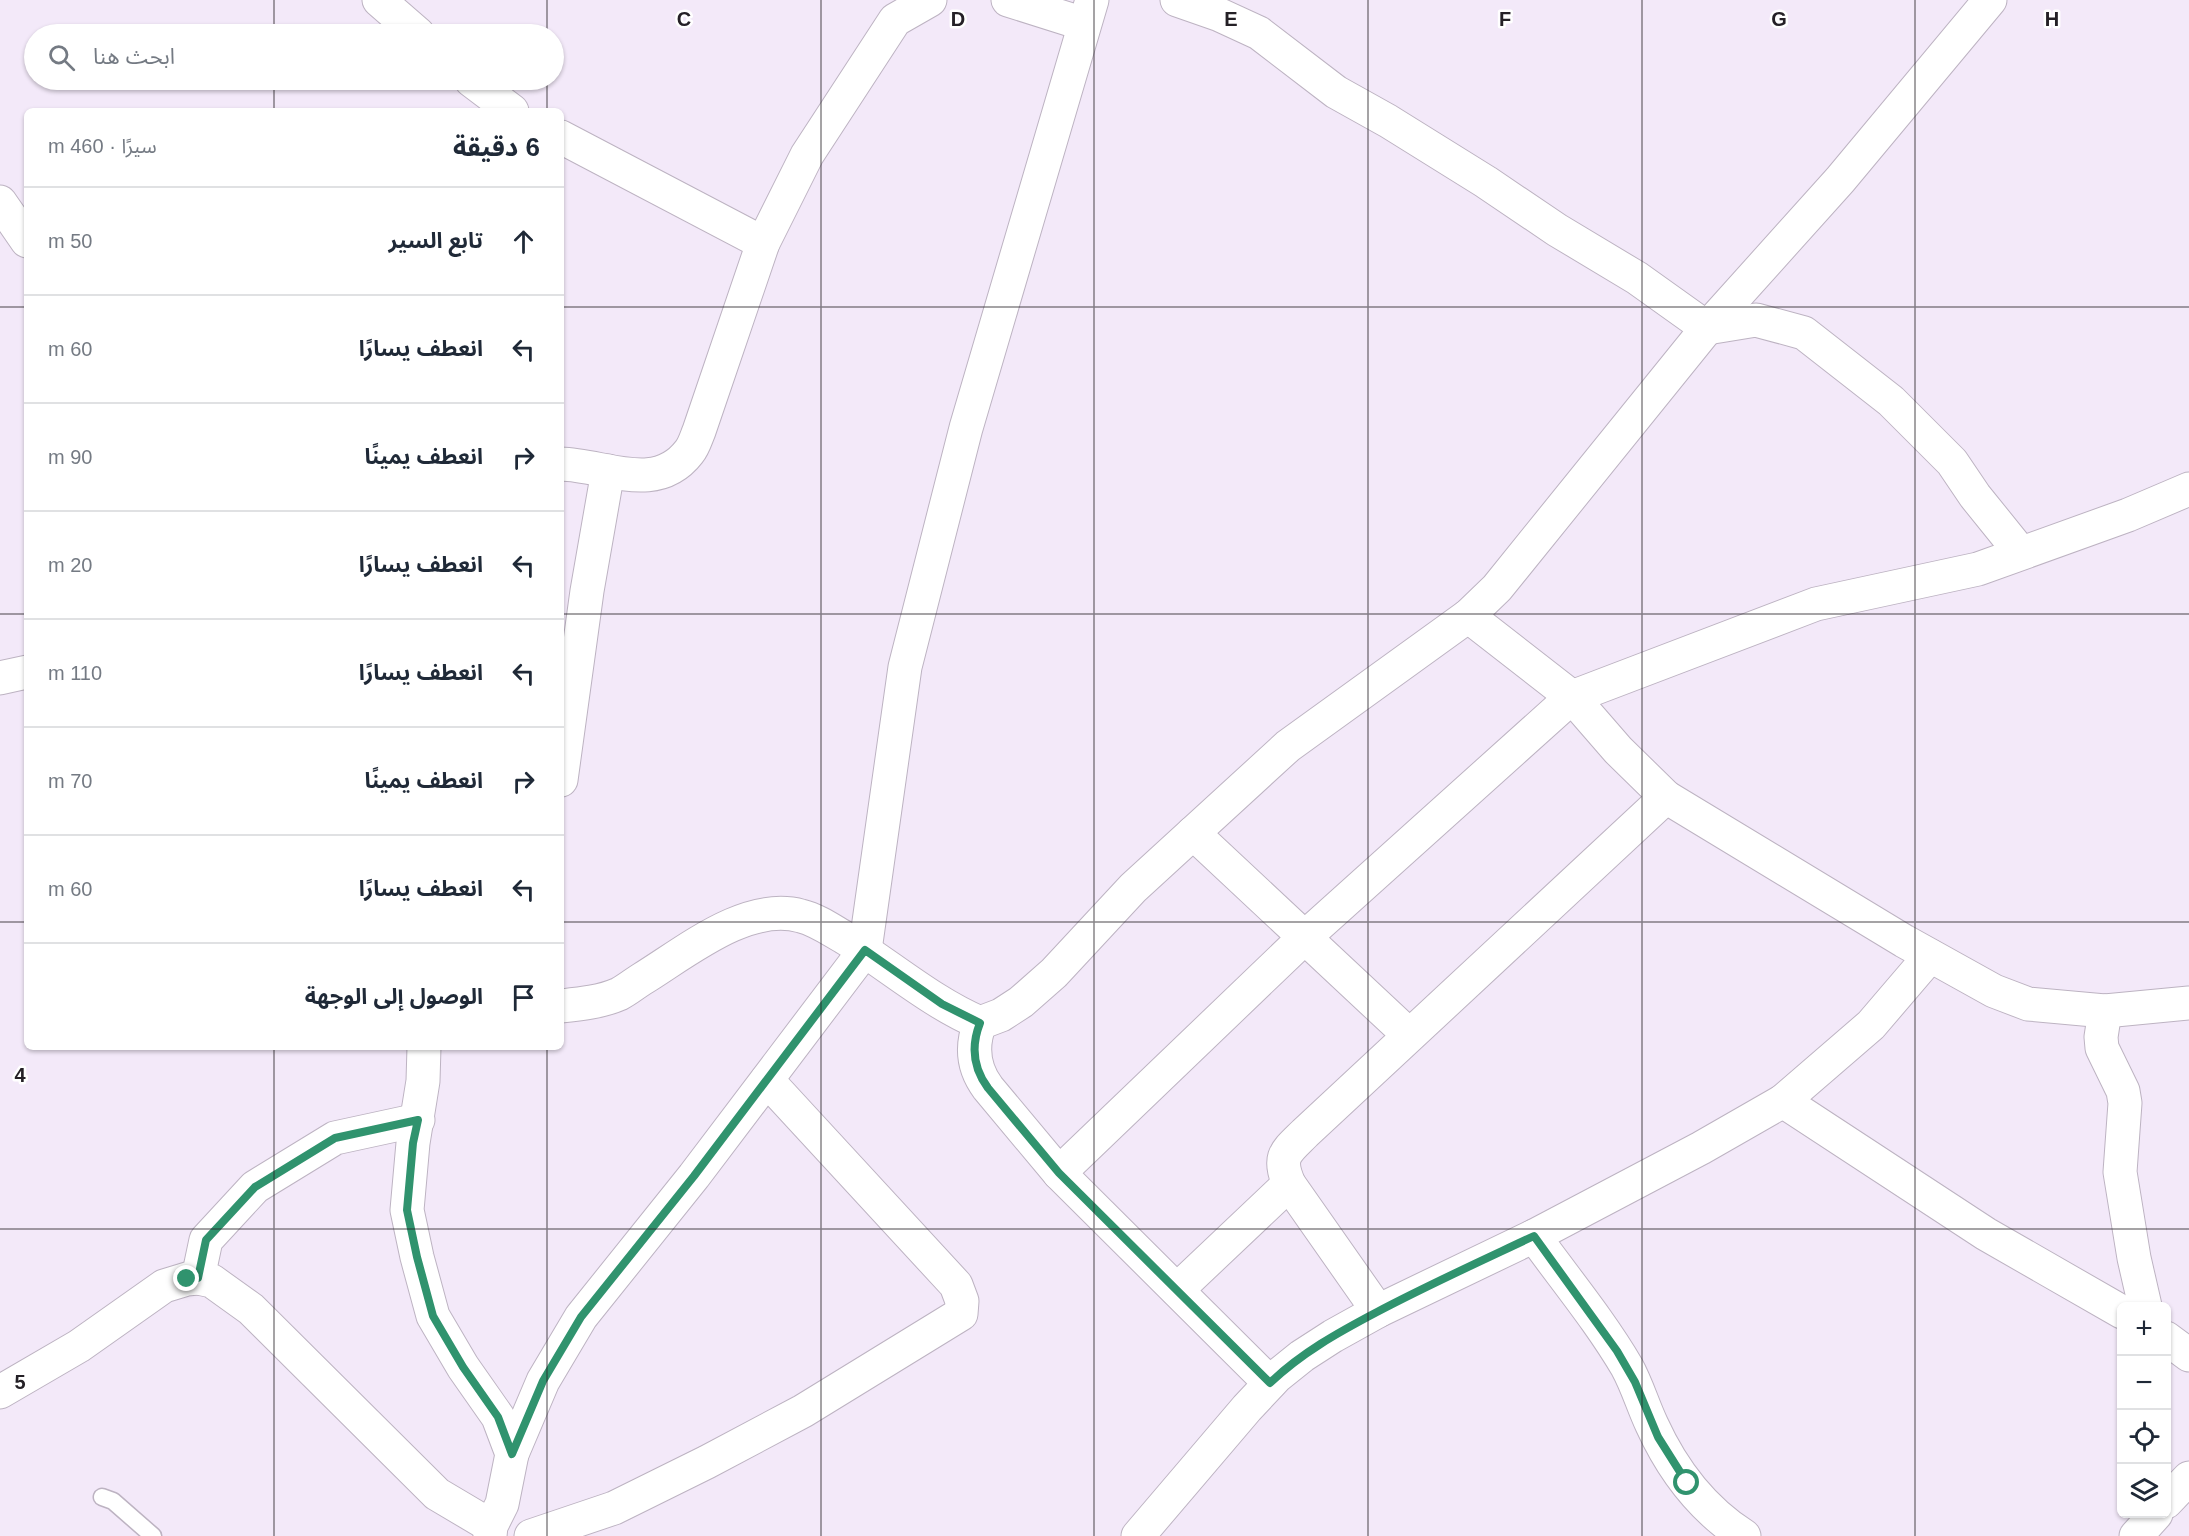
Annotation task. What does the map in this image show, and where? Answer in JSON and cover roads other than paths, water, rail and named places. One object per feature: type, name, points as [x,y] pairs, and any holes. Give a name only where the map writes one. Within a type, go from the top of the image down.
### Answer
[{"type":"street","points":[[380,0],[407,24]]},
{"type":"street","points":[[564,464],[635,477],[671,470],[690,452],[763,243],[807,155],[895,20],[930,0]]},
{"type":"street","points":[[0,1392],[79,1346],[164,1286],[187,1279],[198,1278],[212,1281],[251,1309],[437,1494],[491,1531],[502,1504],[512,1454],[543,1381],[581,1317],[694,1176],[865,950],[905,668],[966,428],[1088,12],[1008,0]]},
{"type":"street","points":[[1177,0],[1220,15],[1259,33],[1336,92],[1397,127],[1636,278],[1707,328],[1756,320],[1804,333],[1891,401],[1952,462],[1975,496],[2021,553]]},
{"type":"street","points":[[1270,1383],[1059,1173],[981,1078],[975,1060],[976,1033],[980,1023],[1001,1015],[1021,1002],[1054,973],[1133,888],[1288,746],[1468,616],[1497,588],[1707,328],[1840,180],[1990,0]]},
{"type":"street","points":[[484,90],[508,108]]},
{"type":"street","points":[[564,139],[763,243]]},
{"type":"street","points":[[0,202],[24,237]]},
{"type":"street","points":[[564,758],[587,591],[608,471]]},
{"type":"street","points":[[1059,1173],[1304,938],[1572,697],[1816,604],[1978,569],[2128,515],[2189,489]]},
{"type":"street","points":[[1468,616],[1572,697],[1618,750],[1666,797],[1930,956],[1994,991],[2028,1004],[2105,1011],[2189,1003]]},
{"type":"street","points":[[0,678],[24,673]]},
{"type":"street","points":[[1378,1311],[1289,1184],[1282,1165],[1284,1157],[1290,1148],[1409,1035],[1666,797]]},
{"type":"street","points":[[1193,833],[1409,1035]]},
{"type":"street","points":[[564,1006],[583,1004],[618,994],[725,927],[749,917],[778,911],[802,916],[822,924],[865,950],[942,1004],[980,1023]]},
{"type":"street","points":[[1138,1536],[1270,1383],[1302,1356],[1378,1311],[1534,1236],[1701,1148],[1783,1101],[1871,1025],[1930,956]]},
{"type":"street","points":[[2105,1011],[2101,1036],[2102,1048],[2123,1091],[2125,1103],[2120,1172],[2134,1258],[2144,1302]]},
{"type":"street","points":[[424,1050],[423,1082],[413,1143],[407,1210],[417,1257],[433,1316],[463,1367],[498,1417],[512,1454]]},
{"type":"street","points":[[531,1536],[614,1508],[706,1462],[802,1411],[961,1314],[962,1301],[956,1285],[767,1080]]},
{"type":"street","points":[[1783,1101],[1986,1234],[2117,1310]]},
{"type":"street","points":[[198,1278],[206,1240],[255,1187],[335,1138],[418,1120]]},
{"type":"street","points":[[1177,1290],[1289,1184]]},
{"type":"street","points":[[1534,1236],[1617,1351],[1635,1382],[1658,1437],[1687,1483],[1714,1515],[1744,1536]]},
{"type":"street","points":[[2171,1342],[2189,1355]]},
{"type":"street","points":[[2171,1497],[2189,1478]]},
{"type":"street","points":[[2136,1536],[2152,1518]]},
{"type":"lane","points":[[102,1497],[113,1502],[153,1536]]}]
